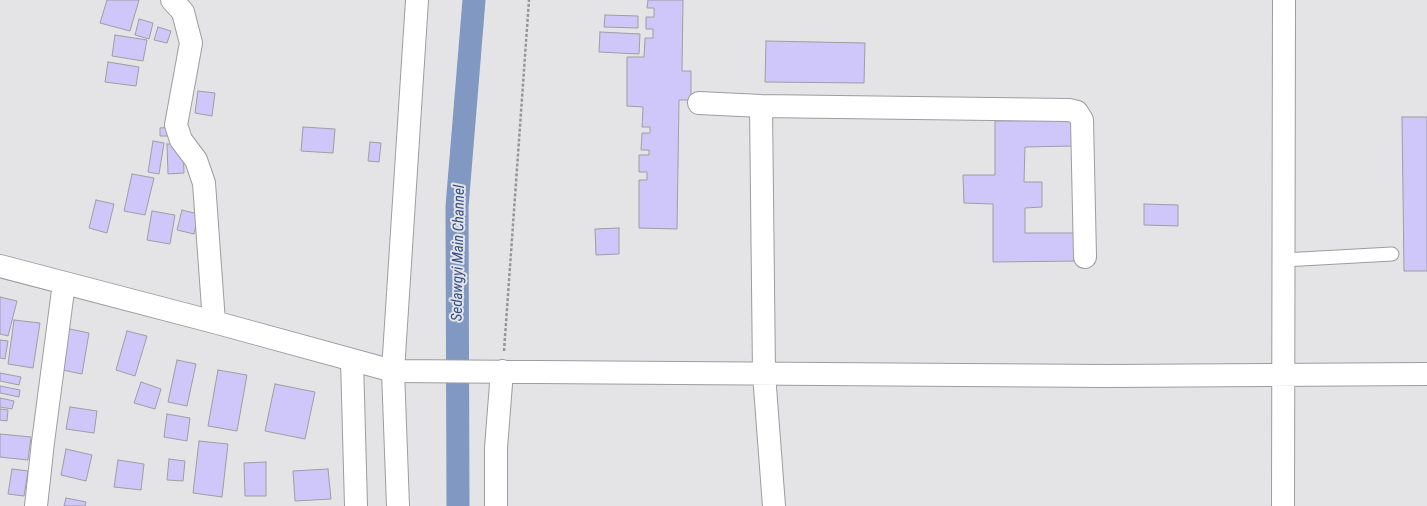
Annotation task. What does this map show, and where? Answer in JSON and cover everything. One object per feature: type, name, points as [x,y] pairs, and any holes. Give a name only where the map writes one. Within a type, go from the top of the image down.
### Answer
[{"type":"street","points":[[172,0],[183,12],[191,43],[176,125],[181,140],[196,160],[204,183],[214,322]]},
{"type":"street","points":[[398,506],[393,371],[417,0]]},
{"type":"street","points":[[1283,506],[1284,0]]},
{"type":"street","points":[[699,103],[761,106],[1069,110],[1077,112],[1082,120],[1085,257]]},
{"type":"street","points":[[761,106],[764,374],[774,506]]},
{"type":"street","points":[[0,266],[393,371],[1100,376],[1427,374]]},
{"type":"street","points":[[36,506],[64,283]]},
{"type":"street","points":[[352,360],[356,506]]},
{"type":"street","points":[[495,372],[496,506]]},
{"type":"lane","points":[[1283,260],[1392,254]]},
{"type":"path","points":[[495,372],[529,0]]},
{"type":"building","points":[[107,0],[139,0],[130,31],[100,23]]},
{"type":"building","points":[[648,0],[683,0],[682,71],[691,71],[691,100],[679,100],[677,229],[639,228],[639,180],[647,180],[647,172],[639,172],[639,155],[649,155],[649,150],[641,150],[642,133],[650,133],[650,127],[642,127],[643,107],[627,106],[627,57],[644,57],[645,38],[653,38],[653,29],[646,29],[646,17],[654,17],[654,8],[647,8]]},
{"type":"building","points":[[605,15],[638,16],[638,28],[604,27]]},
{"type":"building","points":[[139,19],[153,23],[149,39],[135,35]]},
{"type":"building","points":[[158,27],[171,31],[167,43],[154,40]]},
{"type":"building","points":[[600,32],[640,34],[639,54],[599,52]]},
{"type":"building","points":[[115,35],[147,40],[143,61],[112,56]]},
{"type":"building","points":[[766,41],[865,43],[864,83],[765,82]]},
{"type":"building","points":[[108,62],[139,67],[136,86],[105,82]]},
{"type":"building","points":[[198,91],[215,93],[212,116],[195,113]]},
{"type":"building","points":[[1402,117],[1427,117],[1427,271],[1404,271]]},
{"type":"building","points":[[1072,120],[1072,146],[1025,147],[1024,182],[1042,182],[1042,207],[1025,208],[1025,233],[1079,233],[1079,261],[993,262],[993,204],[964,203],[963,175],[995,175],[995,121]]},
{"type":"building","points":[[174,127],[174,136],[160,136],[160,128]]},
{"type":"building","points":[[303,127],[335,129],[333,153],[301,151]]},
{"type":"building","points":[[153,141],[164,143],[159,174],[148,172]]},
{"type":"building","points":[[370,142],[381,143],[379,162],[368,161]]},
{"type":"building","points":[[167,144],[183,144],[184,173],[168,174]]},
{"type":"building","points":[[132,174],[154,178],[145,215],[124,211]]},
{"type":"building","points":[[96,200],[114,204],[107,233],[89,228]]},
{"type":"building","points":[[1144,204],[1178,205],[1178,226],[1144,225]]},
{"type":"building","points":[[182,210],[198,214],[194,234],[177,230]]},
{"type":"building","points":[[152,211],[175,215],[170,244],[147,240]]},
{"type":"building","points":[[619,228],[619,254],[596,255],[595,229]]},
{"type":"building","points":[[0,297],[17,301],[8,336],[0,334]]},
{"type":"building","points":[[14,320],[40,323],[33,368],[8,364]]},
{"type":"building","points":[[65,328],[89,333],[82,374],[58,369]]},
{"type":"building","points":[[127,331],[147,336],[135,376],[116,370]]},
{"type":"building","points":[[0,340],[8,341],[5,359],[0,358]]},
{"type":"building","points":[[177,360],[196,364],[187,406],[168,402]]},
{"type":"building","points":[[218,370],[247,375],[237,431],[208,426]]},
{"type":"building","points":[[0,373],[21,377],[19,385],[0,381]]},
{"type":"building","points":[[141,382],[161,389],[155,409],[134,403]]},
{"type":"building","points":[[275,384],[315,392],[305,439],[265,431]]},
{"type":"building","points":[[0,386],[20,390],[19,397],[0,393]]},
{"type":"building","points":[[0,398],[14,401],[12,409],[0,407]]},
{"type":"building","points":[[70,407],[97,411],[94,433],[66,429]]},
{"type":"building","points":[[0,409],[8,410],[7,421],[0,420]]},
{"type":"building","points":[[167,414],[190,418],[187,441],[164,437]]},
{"type":"building","points":[[0,434],[31,437],[28,460],[0,457]]},
{"type":"building","points":[[199,441],[228,444],[222,497],[193,493]]},
{"type":"building","points":[[66,449],[92,455],[86,481],[61,475]]},
{"type":"building","points":[[169,459],[185,461],[183,481],[167,480]]},
{"type":"building","points":[[118,460],[144,464],[141,490],[114,487]]},
{"type":"building","points":[[266,462],[266,496],[245,496],[244,463]]},
{"type":"building","points":[[12,469],[28,471],[24,496],[8,494]]},
{"type":"building","points":[[328,469],[331,499],[295,501],[293,471]]},
{"type":"building","points":[[66,498],[86,502],[85,506],[64,506]]},
{"type":"waterway","name":"Sedawgyi Main Channel","points":[[458,506],[457,207],[474,0]]}]
